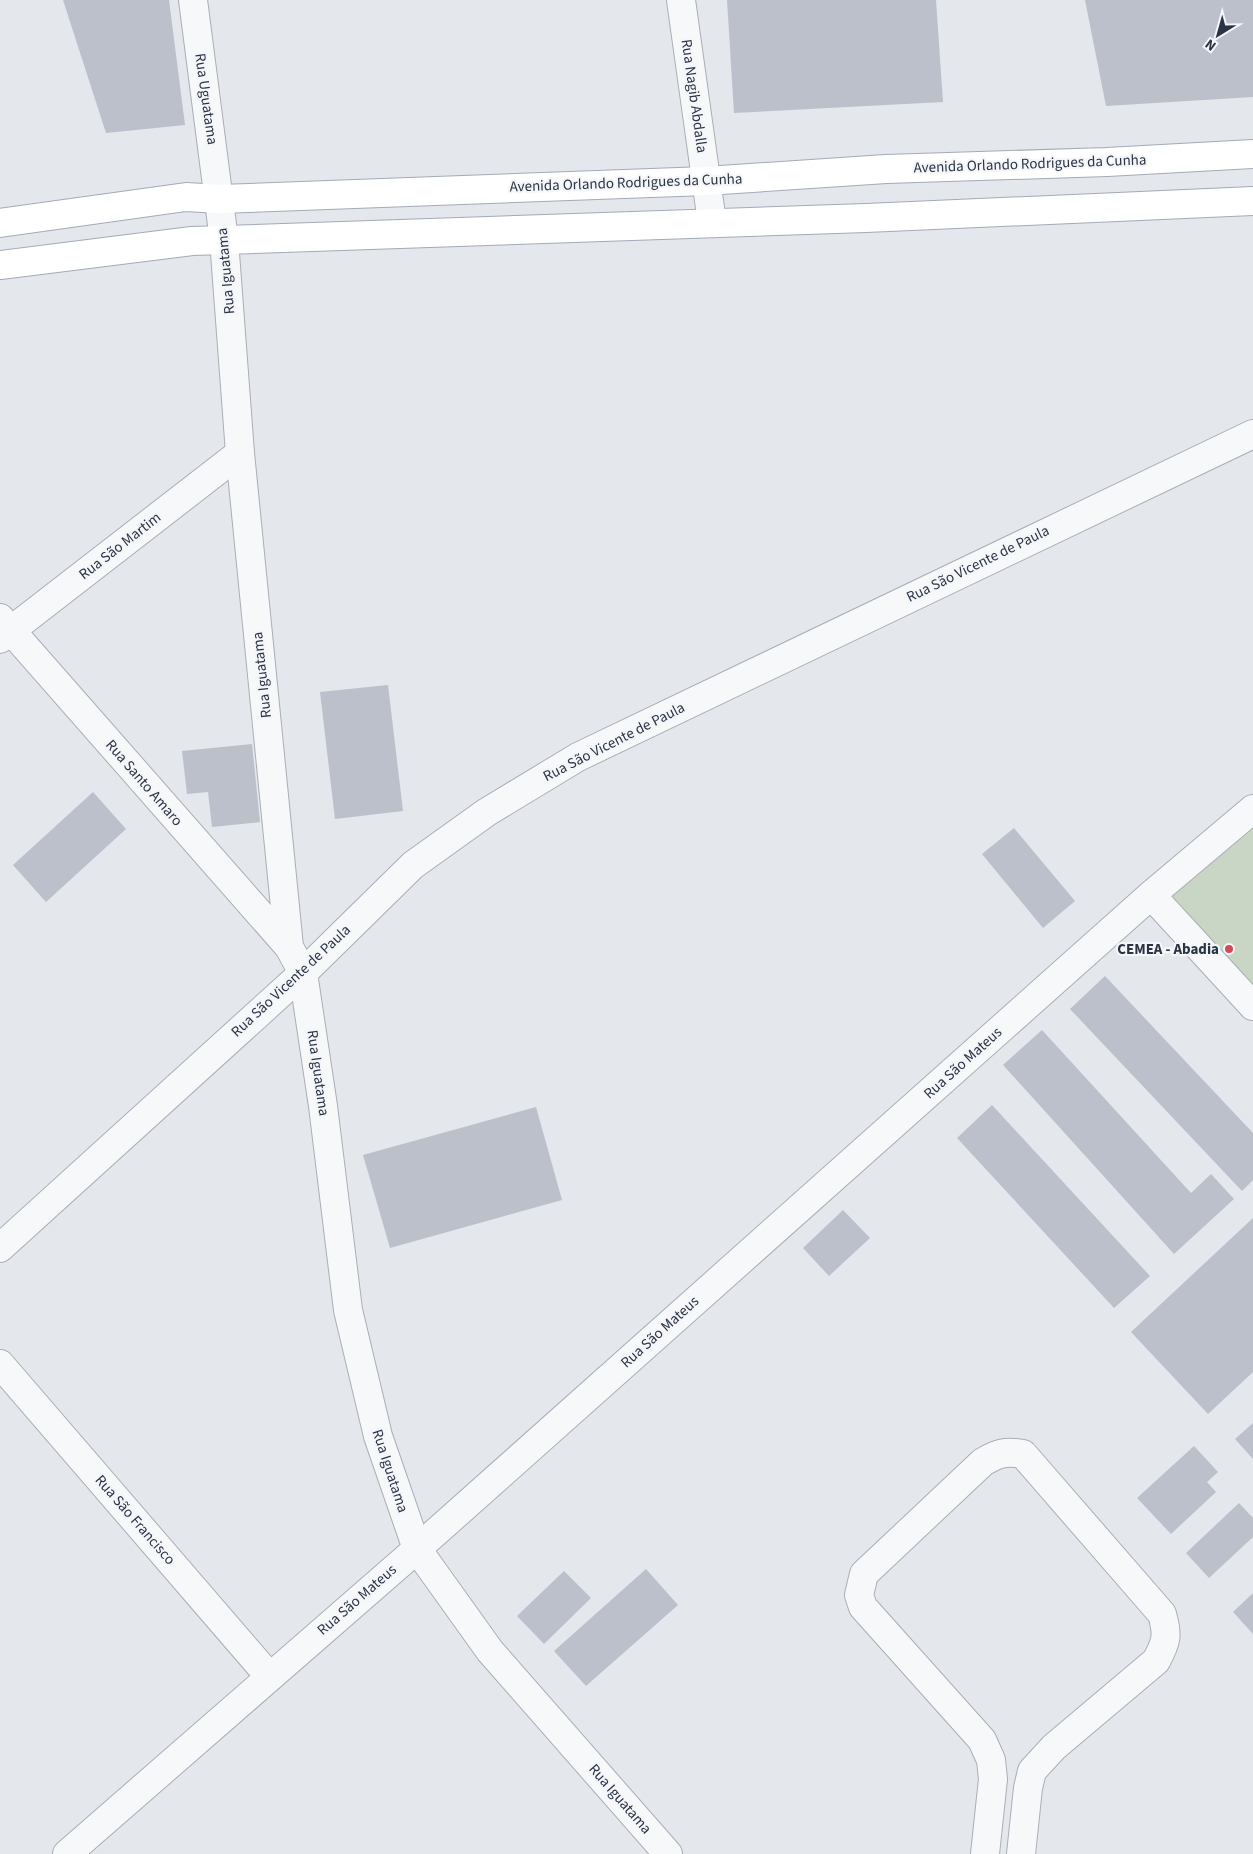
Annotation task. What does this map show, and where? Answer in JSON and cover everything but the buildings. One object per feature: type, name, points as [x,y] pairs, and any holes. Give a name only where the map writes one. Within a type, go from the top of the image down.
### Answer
[{"type":"main road","name":"Avenida Orlando Rodrigues da Cunha","points":[[0,222],[186,197],[220,199],[706,181],[886,170],[1107,162],[1253,154]]},
{"type":"main road","points":[[0,265],[192,241],[866,218],[1253,201]]},
{"type":"street","name":"Rua Uguatama","points":[[193,0],[220,199]]},
{"type":"street","name":"Rua Nagib Abdalla","points":[[681,0],[712,222]]},
{"type":"street","name":"Rua Iguatama","points":[[220,199],[240,453],[288,948],[303,973],[323,1106],[348,1310],[378,1436],[417,1548],[490,1651],[668,1854]]},
{"type":"street","name":"Rua São Vicente de Paula","points":[[0,1248],[303,973],[413,865],[487,812],[578,757],[1253,434]]},
{"type":"street","name":"Rua São Martim","points":[[4,629],[240,453]]},
{"type":"street","name":"Rua Santo Amaro","points":[[4,629],[288,948]]},
{"type":"street","name":"Rua São Mateus","points":[[67,1854],[417,1548],[1152,895],[1253,809]]},
{"type":"street","points":[[1152,895],[1253,1006]]},
{"type":"street","name":"Rua São Francisco","points":[[0,1364],[269,1676]]},
{"type":"street","points":[[986,1854],[992,1779],[991,1760],[982,1740],[863,1607],[859,1595],[864,1574],[983,1462],[996,1454],[1008,1451],[1023,1454],[1162,1614],[1167,1632],[1164,1647],[1156,1660],[1054,1747],[1032,1771],[1028,1788],[1022,1854]]},
{"type":"green space","name":"CEMEA - Abadia","points":[[1253,813],[1253,1003],[1157,895]]},
{"type":"place","name":"CEMEA - Abadia","points":[[1229,949]]}]
